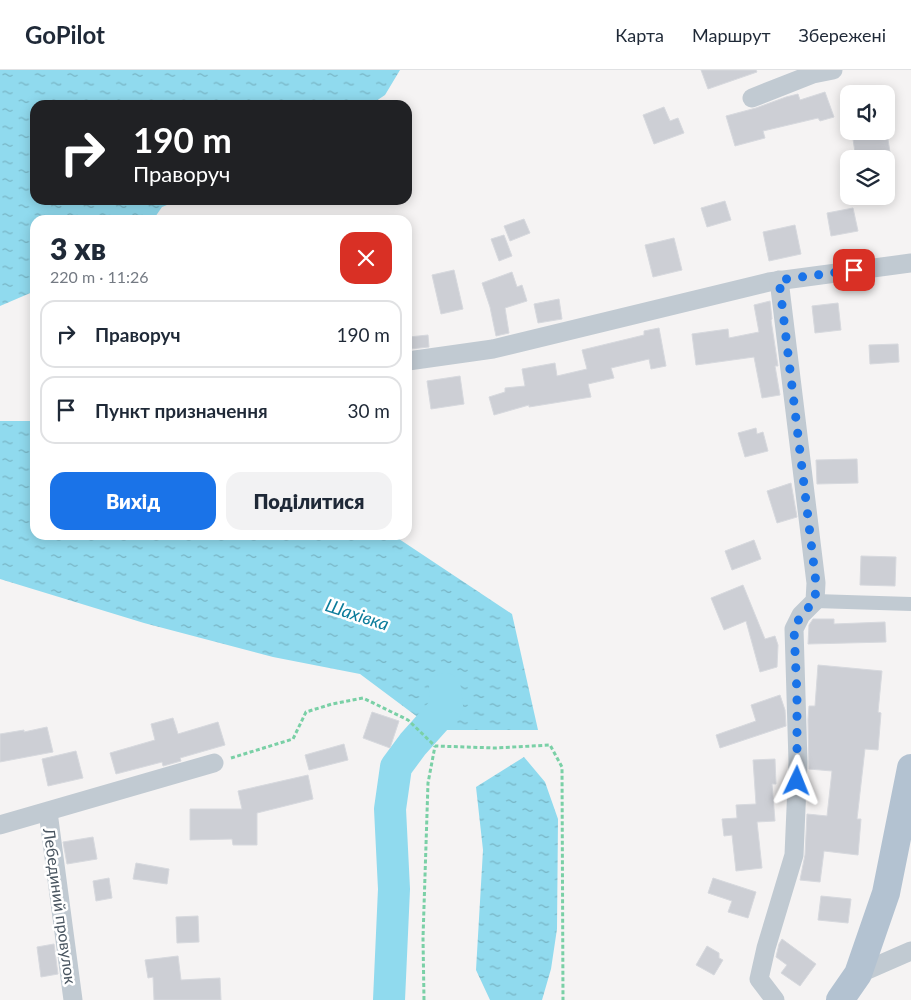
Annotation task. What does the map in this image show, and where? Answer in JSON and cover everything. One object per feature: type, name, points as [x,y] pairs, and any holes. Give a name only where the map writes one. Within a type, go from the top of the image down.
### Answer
[{"type":"main road","points":[[840,1000],[858,974],[886,893],[911,768]]},
{"type":"street","points":[[752,98],[814,74],[833,70]]},
{"type":"street","points":[[412,360],[493,349],[779,280],[911,263]]},
{"type":"street","points":[[775,1000],[760,979],[766,948],[794,854],[798,762],[794,629],[801,615],[815,601],[816,583],[779,280]]},
{"type":"street","points":[[815,601],[911,604]]},
{"type":"street","name":"Лебединий провулок","points":[[0,825],[214,763]]},
{"type":"street","name":"Лебединий провулок","points":[[48,812],[73,1000]]},
{"type":"street","points":[[858,974],[911,951]]},
{"type":"path","points":[[214,763],[292,739],[306,712],[332,704],[363,698],[408,720],[434,746],[496,748],[550,745],[562,767],[564,1000]]},
{"type":"path","points":[[424,1000],[423,938],[428,783],[434,746]]},
{"type":"water","points":[[0,70],[400,70],[385,95],[378,100],[30,100],[30,205],[167,205],[162,207],[156,215],[30,215],[30,293],[0,306]]},
{"type":"water","points":[[0,421],[30,421],[30,540],[401,540],[512,614],[538,730],[435,730],[360,674],[273,657],[144,623],[0,579]]},
{"type":"water","points":[[524,757],[545,782],[558,819],[557,929],[551,969],[542,1000],[490,1000],[476,970],[483,850],[476,787]]},
{"type":"building","points":[[701,70],[756,70],[757,72],[708,89]]},
{"type":"building","points":[[825,92],[834,117],[820,121],[818,118],[763,131],[765,138],[735,146],[726,116],[798,94],[800,100]]},
{"type":"building","points":[[664,107],[670,121],[678,118],[684,133],[654,144],[643,115]]},
{"type":"building","points":[[853,140],[888,140],[890,150],[855,150]]},
{"type":"building","points":[[725,201],[731,220],[707,227],[701,208]]},
{"type":"building","points":[[853,208],[858,231],[831,236],[827,213]]},
{"type":"building","points":[[524,219],[530,233],[510,241],[504,226]]},
{"type":"building","points":[[795,225],[801,254],[769,261],[763,232]]},
{"type":"building","points":[[504,235],[512,256],[499,261],[491,239]]},
{"type":"building","points":[[674,238],[682,270],[653,277],[645,245]]},
{"type":"building","points":[[454,270],[463,309],[441,314],[432,275]]},
{"type":"building","points":[[512,272],[517,287],[522,285],[527,301],[505,308],[509,333],[496,336],[490,307],[482,283]]},
{"type":"building","points":[[559,299],[562,319],[538,323],[534,304]]},
{"type":"building","points":[[770,301],[778,366],[775,366],[780,395],[762,398],[754,357],[696,365],[692,334],[728,329],[729,338],[759,332],[754,305]]},
{"type":"building","points":[[838,303],[841,330],[815,333],[812,306]]},
{"type":"building","points":[[659,328],[666,366],[651,369],[649,359],[611,368],[614,378],[588,384],[591,397],[529,407],[529,405],[494,415],[489,397],[505,392],[505,388],[525,386],[522,369],[555,363],[557,376],[587,369],[582,350],[644,335],[644,331]]},
{"type":"building","points":[[428,335],[429,347],[412,349],[412,337]]},
{"type":"building","points":[[898,344],[899,362],[870,364],[869,345]]},
{"type":"building","points":[[460,376],[464,404],[431,409],[427,381]]},
{"type":"building","points":[[756,428],[757,434],[763,432],[768,451],[745,457],[738,433]]},
{"type":"building","points":[[857,459],[858,483],[817,484],[816,460]]},
{"type":"building","points":[[791,483],[797,517],[777,523],[767,491]]},
{"type":"building","points":[[754,540],[761,559],[732,570],[725,551]]},
{"type":"building","points":[[861,556],[896,557],[895,586],[860,585]]},
{"type":"building","points":[[743,585],[765,639],[775,636],[778,645],[777,667],[760,672],[746,621],[724,630],[711,598]]},
{"type":"building","points":[[813,619],[834,619],[834,624],[885,622],[886,642],[808,644],[809,625]]},
{"type":"building","points":[[818,665],[882,671],[878,712],[881,713],[878,750],[865,749],[857,819],[861,819],[858,855],[824,851],[820,882],[800,880],[805,855],[807,814],[827,816],[832,771],[809,769],[809,706],[815,706]]},
{"type":"building","points":[[780,695],[785,710],[786,726],[720,748],[716,735],[756,721],[751,705]]},
{"type":"building","points":[[372,712],[399,721],[390,748],[363,738]]},
{"type":"building","points":[[173,718],[178,734],[218,722],[225,745],[180,758],[181,761],[163,766],[162,762],[116,774],[110,753],[155,740],[151,724]]},
{"type":"building","points":[[47,727],[53,752],[0,762],[0,734],[24,730],[24,732]]},
{"type":"building","points":[[344,744],[348,760],[309,770],[305,755]]},
{"type":"building","points":[[76,751],[83,778],[48,786],[42,759]]},
{"type":"building","points":[[775,759],[776,784],[772,784],[775,821],[757,822],[762,868],[736,871],[732,835],[724,836],[722,819],[737,818],[736,805],[756,804],[753,760]]},
{"type":"building","points":[[308,775],[313,799],[257,813],[257,845],[233,845],[232,839],[190,840],[190,809],[242,809],[238,791]]},
{"type":"building","points":[[93,837],[97,859],[67,864],[63,842]]},
{"type":"building","points":[[136,863],[169,869],[167,884],[133,879]]},
{"type":"building","points":[[109,878],[112,898],[96,901],[93,881]]},
{"type":"building","points":[[713,878],[756,892],[748,918],[728,912],[732,901],[708,893]]},
{"type":"building","points":[[821,896],[851,899],[848,923],[818,920]]},
{"type":"building","points":[[198,916],[199,942],[177,943],[176,917]]},
{"type":"building","points":[[782,939],[816,964],[800,986],[781,973],[787,965],[776,957]]},
{"type":"building","points":[[54,944],[58,974],[41,977],[37,947]]},
{"type":"building","points":[[707,946],[719,953],[719,958],[723,960],[714,975],[696,965]]},
{"type":"building","points":[[178,956],[181,980],[220,978],[221,1000],[154,1000],[153,977],[148,978],[145,960]]},
{"type":"waterway","name":"Шахівка","points":[[389,1000],[394,889],[390,809],[396,767],[413,744],[447,706],[445,689]]},
{"type":"route","points":[[797,781],[797,694],[794,629],[801,615],[815,601],[816,583],[779,280],[854,270]]}]
